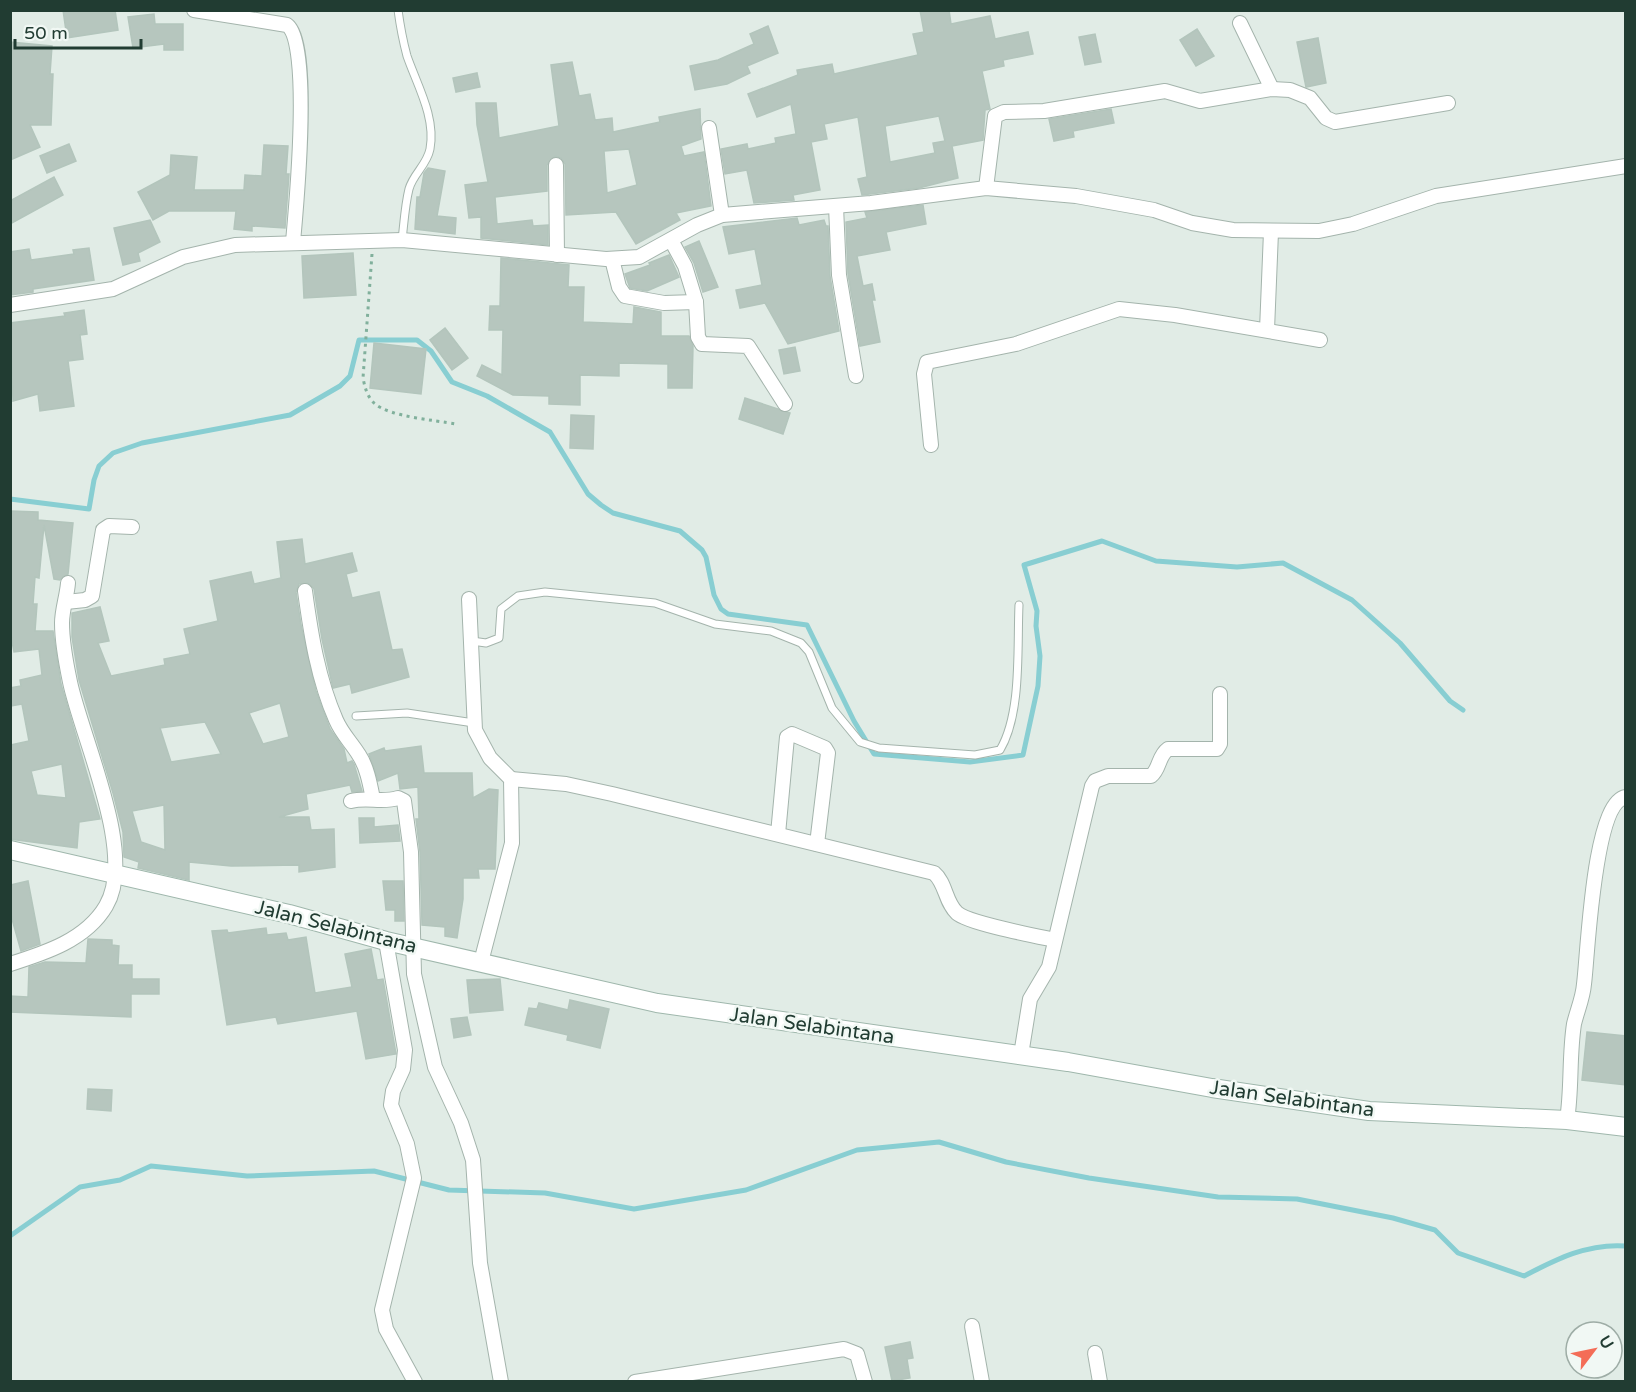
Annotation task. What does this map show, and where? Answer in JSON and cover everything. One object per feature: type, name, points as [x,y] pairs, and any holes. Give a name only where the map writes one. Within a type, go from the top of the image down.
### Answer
[{"type":"street","points":[[194,10],[279,24],[293,31],[297,46],[302,142],[293,242]]},
{"type":"street","points":[[1240,23],[1272,89]]},
{"type":"street","points":[[986,188],[995,116],[998,113],[1044,111],[1166,91],[1200,101],[1272,89],[1299,92],[1310,98],[1326,118],[1335,122],[1448,103]]},
{"type":"street","points":[[710,128],[722,215]]},
{"type":"street","points":[[556,165],[557,255]]},
{"type":"street","points":[[10,305],[113,289],[183,257],[216,247],[293,242],[402,240],[612,259],[639,257],[722,215],[836,206],[986,188],[1076,196],[1154,210],[1192,223],[1233,230],[1319,231],[1353,224],[1436,196],[1626,166]]},
{"type":"street","points":[[836,206],[839,275],[856,376]]},
{"type":"street","points":[[1268,330],[1271,232]]},
{"type":"street","points":[[671,240],[685,266],[696,302],[700,342],[705,345],[748,346],[785,404]]},
{"type":"street","points":[[612,259],[620,290],[627,297],[664,303],[696,302]]},
{"type":"street","points":[[931,445],[924,368],[929,361],[1016,344],[1119,309],[1132,309],[1320,340]]},
{"type":"street","points":[[66,602],[91,598],[103,530],[109,526],[132,527]]},
{"type":"street","points":[[10,964],[64,944],[92,924],[107,906],[117,874],[111,817],[70,682],[62,622],[68,583]]},
{"type":"street","points":[[305,591],[315,660],[334,717],[343,736],[359,755],[373,799]]},
{"type":"street","points":[[469,599],[474,723],[483,748],[511,779],[512,843],[481,962]]},
{"type":"street","points":[[1021,1055],[1032,991],[1049,967],[1089,794],[1095,781],[1108,776],[1151,776],[1155,773],[1162,754],[1168,748],[1216,749],[1220,744],[1220,694]]},
{"type":"street","points":[[778,834],[787,737],[792,734],[825,748],[828,753],[817,844]]},
{"type":"street","points":[[511,779],[566,784],[934,873],[939,877],[947,898],[958,915],[1055,940]]},
{"type":"street","points":[[1567,1120],[1571,1093],[1574,1025],[1584,986],[1588,930],[1603,833],[1613,805],[1620,798],[1626,797]]},
{"type":"street","points":[[351,801],[373,799],[384,801],[398,798],[404,801],[413,876],[414,974],[435,1067],[461,1123],[473,1160],[480,1263],[501,1382]]},
{"type":"street","name":"Jalan Selabintana","points":[[10,850],[289,914],[386,941],[657,1004],[1021,1055],[1212,1088],[1369,1111],[1567,1120],[1626,1127]]},
{"type":"street","points":[[386,941],[405,1050],[403,1069],[393,1091],[391,1105],[413,1162],[414,1178],[382,1311],[386,1329],[415,1382]]},
{"type":"street","points":[[972,1326],[982,1382]]},
{"type":"street","points":[[635,1382],[844,1348],[857,1354],[865,1382]]},
{"type":"street","points":[[1095,1353],[1100,1382]]},
{"type":"lane","points":[[398,10],[406,53],[428,110],[430,129],[430,148],[426,161],[416,172],[409,189],[402,240]]},
{"type":"lane","points":[[472,641],[486,643],[499,638],[501,609],[518,596],[545,592],[655,603],[704,621],[771,631],[801,643],[809,652],[832,708],[845,727],[860,742],[879,748],[975,755],[1000,750],[1007,738],[1013,717],[1019,605]]},
{"type":"lane","points":[[356,716],[407,713],[474,723]]},
{"type":"path","points":[[374,240],[363,378],[366,392],[375,404],[393,412],[456,424]]},
{"type":"building","points":[[63,10],[115,10],[118,30],[67,38]]},
{"type":"building","points":[[920,10],[949,10],[951,24],[990,16],[995,39],[1028,32],[1033,54],[1003,60],[1004,66],[982,71],[990,109],[985,110],[983,140],[952,146],[958,178],[919,188],[862,195],[858,179],[867,177],[858,117],[824,124],[827,139],[811,142],[820,190],[793,195],[794,200],[754,203],[747,170],[725,174],[721,149],[747,144],[748,149],[776,143],[775,138],[796,134],[791,104],[757,117],[748,94],[798,75],[797,70],[832,64],[834,74],[918,55],[913,34],[924,32]],"holes":[[[939,116],[945,141],[933,143],[935,153],[890,162],[885,126]]]},
{"type":"building","points":[[154,14],[155,24],[183,24],[183,50],[164,50],[164,44],[133,48],[128,17]]},
{"type":"building","points":[[768,26],[778,53],[747,66],[750,73],[727,84],[695,90],[690,66],[718,60],[754,44],[750,34]]},
{"type":"building","points":[[1197,29],[1214,56],[1196,66],[1180,40]]},
{"type":"building","points":[[1095,34],[1101,62],[1085,65],[1079,37]]},
{"type":"building","points":[[1318,38],[1326,83],[1306,87],[1297,42]]},
{"type":"building","points":[[10,42],[52,46],[50,74],[53,74],[51,125],[30,125],[40,147],[10,160]]},
{"type":"building","points":[[572,62],[579,96],[590,94],[595,120],[612,118],[613,132],[660,122],[659,117],[700,109],[701,139],[681,146],[684,156],[704,152],[711,206],[676,213],[680,220],[636,244],[616,212],[566,215],[565,164],[561,158],[555,156],[547,165],[547,191],[495,197],[497,224],[532,220],[533,226],[548,225],[548,245],[481,238],[481,217],[469,218],[465,185],[488,182],[477,125],[476,103],[496,103],[499,138],[559,126],[551,65]],"holes":[[[629,149],[637,185],[607,193],[604,151]]]},
{"type":"building","points":[[477,73],[480,87],[456,92],[453,78]]},
{"type":"building","points":[[1111,109],[1114,123],[1073,131],[1074,137],[1054,141],[1049,119]]},
{"type":"building","points":[[69,144],[76,161],[47,173],[40,156]]},
{"type":"building","points":[[264,145],[288,146],[286,174],[289,174],[285,228],[252,226],[252,231],[234,229],[236,211],[169,211],[153,220],[138,192],[170,175],[171,155],[197,157],[194,190],[244,190],[245,175],[262,176]]},
{"type":"building","points":[[428,168],[445,171],[437,216],[456,218],[455,234],[415,229],[417,197],[420,197],[424,173]]},
{"type":"building","points":[[54,177],[63,195],[10,224],[10,201]]},
{"type":"building","points":[[923,205],[926,224],[886,232],[890,250],[857,256],[863,286],[872,284],[875,300],[872,300],[880,342],[860,346],[848,274],[846,222],[867,218],[865,212]]},
{"type":"building","points":[[797,218],[799,225],[824,220],[828,226],[830,276],[839,331],[788,344],[765,303],[740,308],[736,290],[762,285],[755,249],[729,254],[723,227]]},
{"type":"building","points":[[150,220],[160,242],[138,253],[140,261],[123,265],[114,228]]},
{"type":"building","points":[[699,241],[718,287],[703,292],[694,263],[685,247]]},
{"type":"building","points":[[89,248],[94,280],[33,289],[33,292],[10,295],[10,252],[29,249],[31,260],[74,254],[73,250]]},
{"type":"building","points":[[353,253],[356,295],[304,298],[302,256]]},
{"type":"building","points":[[669,255],[679,277],[647,291],[630,288],[625,274]]},
{"type":"building","points":[[501,258],[569,265],[568,287],[584,287],[583,322],[633,324],[634,307],[661,312],[661,336],[689,336],[693,346],[692,388],[668,388],[668,364],[619,363],[619,376],[580,375],[580,405],[549,404],[549,396],[513,395],[477,376],[482,365],[502,375],[503,330],[489,330],[490,306],[500,306]]},
{"type":"building","points":[[84,310],[87,334],[80,335],[83,359],[68,361],[74,406],[40,411],[38,394],[13,401],[10,323],[65,316],[64,313]]},
{"type":"building","points":[[445,328],[468,358],[452,370],[430,340]]},
{"type":"building","points":[[374,343],[426,349],[421,394],[370,388]]},
{"type":"building","points":[[795,347],[800,371],[784,374],[779,350]]},
{"type":"building","points":[[745,398],[790,413],[783,434],[739,419]]},
{"type":"building","points":[[571,415],[594,416],[593,449],[570,448]]},
{"type":"building","points":[[10,511],[38,512],[38,520],[73,523],[68,574],[60,580],[54,579],[44,525],[39,578],[35,577],[33,604],[37,604],[35,631],[53,631],[61,684],[100,819],[79,822],[77,848],[10,839],[10,745],[29,741],[22,704],[10,706],[10,688],[21,686],[20,680],[42,675],[39,649],[14,652],[10,631]],"holes":[[[62,764],[66,798],[37,795],[31,771]]]},
{"type":"building","points":[[302,539],[305,564],[352,553],[357,571],[346,574],[352,598],[379,592],[392,650],[402,649],[409,677],[352,693],[350,684],[333,688],[314,589],[308,583],[299,584],[296,592],[301,625],[316,691],[330,729],[344,749],[347,763],[352,761],[354,764],[362,791],[352,792],[350,785],[306,794],[308,809],[279,817],[309,817],[311,830],[334,829],[335,867],[299,872],[299,865],[231,866],[189,862],[189,880],[138,868],[139,862],[124,857],[123,832],[79,680],[72,637],[72,613],[100,607],[109,641],[98,643],[111,676],[165,665],[164,659],[190,654],[184,629],[218,621],[210,581],[251,572],[254,584],[281,578],[277,542]],"holes":[[[280,703],[289,737],[263,744],[249,713]],[[205,722],[221,754],[171,762],[160,728]],[[164,805],[165,850],[141,842],[132,811]]]},
{"type":"building","points":[[421,746],[424,773],[472,773],[473,798],[489,789],[498,790],[495,869],[478,869],[479,878],[463,878],[463,899],[457,938],[445,936],[445,927],[422,925],[420,852],[416,819],[419,819],[418,787],[400,789],[398,773],[378,781],[369,754],[384,748],[385,751]]},
{"type":"building","points":[[359,818],[374,818],[374,827],[398,825],[400,841],[360,843]]},
{"type":"building","points":[[28,881],[40,944],[21,951],[10,912],[10,885]]},
{"type":"building","points":[[383,881],[403,881],[404,921],[395,921],[395,910],[386,910]]},
{"type":"building","points":[[266,928],[267,935],[286,933],[288,940],[306,937],[315,993],[352,987],[345,954],[371,949],[377,980],[383,979],[396,1054],[366,1059],[357,1011],[278,1024],[276,1017],[227,1025],[212,931],[227,930],[228,933]]},
{"type":"building","points":[[88,939],[112,940],[112,945],[119,946],[118,965],[132,965],[132,979],[159,979],[159,994],[131,994],[131,1017],[10,1012],[10,996],[28,997],[29,967],[45,962],[86,963]]},
{"type":"building","points":[[500,979],[503,1010],[470,1013],[467,980]]},
{"type":"building","points":[[570,1000],[609,1009],[600,1048],[567,1040],[568,1035],[525,1025],[529,1008],[537,1009],[539,1003],[568,1010]]},
{"type":"building","points":[[467,1017],[471,1035],[454,1038],[451,1019]]},
{"type":"building","points":[[1587,1032],[1626,1036],[1626,1085],[1582,1080]]},
{"type":"building","points":[[88,1089],[112,1090],[111,1111],[87,1109]]},
{"type":"building","points":[[910,1342],[913,1358],[907,1359],[910,1378],[892,1381],[885,1347]]},
{"type":"waterway","points":[[10,499],[89,509],[99,466],[113,453],[142,443],[290,415],[340,386],[350,376],[359,340],[417,340],[431,351],[452,382],[487,396],[550,432],[588,494],[601,505],[613,513],[680,531],[702,550],[706,557],[714,595],[721,609],[728,614],[807,625],[854,721],[874,754],[970,762],[1023,755],[1038,686],[1040,656],[1036,626],[1037,611],[1024,565],[1102,541],[1156,561],[1237,567],[1283,563],[1352,600],[1400,643],[1450,701],[1463,710]]},
{"type":"waterway","points":[[10,1236],[80,1187],[120,1180],[151,1166],[247,1176],[374,1171],[449,1190],[545,1193],[634,1209],[746,1190],[857,1150],[939,1142],[1006,1162],[1089,1178],[1218,1197],[1297,1199],[1393,1218],[1435,1230],[1458,1253],[1524,1276],[1561,1258],[1586,1250],[1626,1246]]}]
